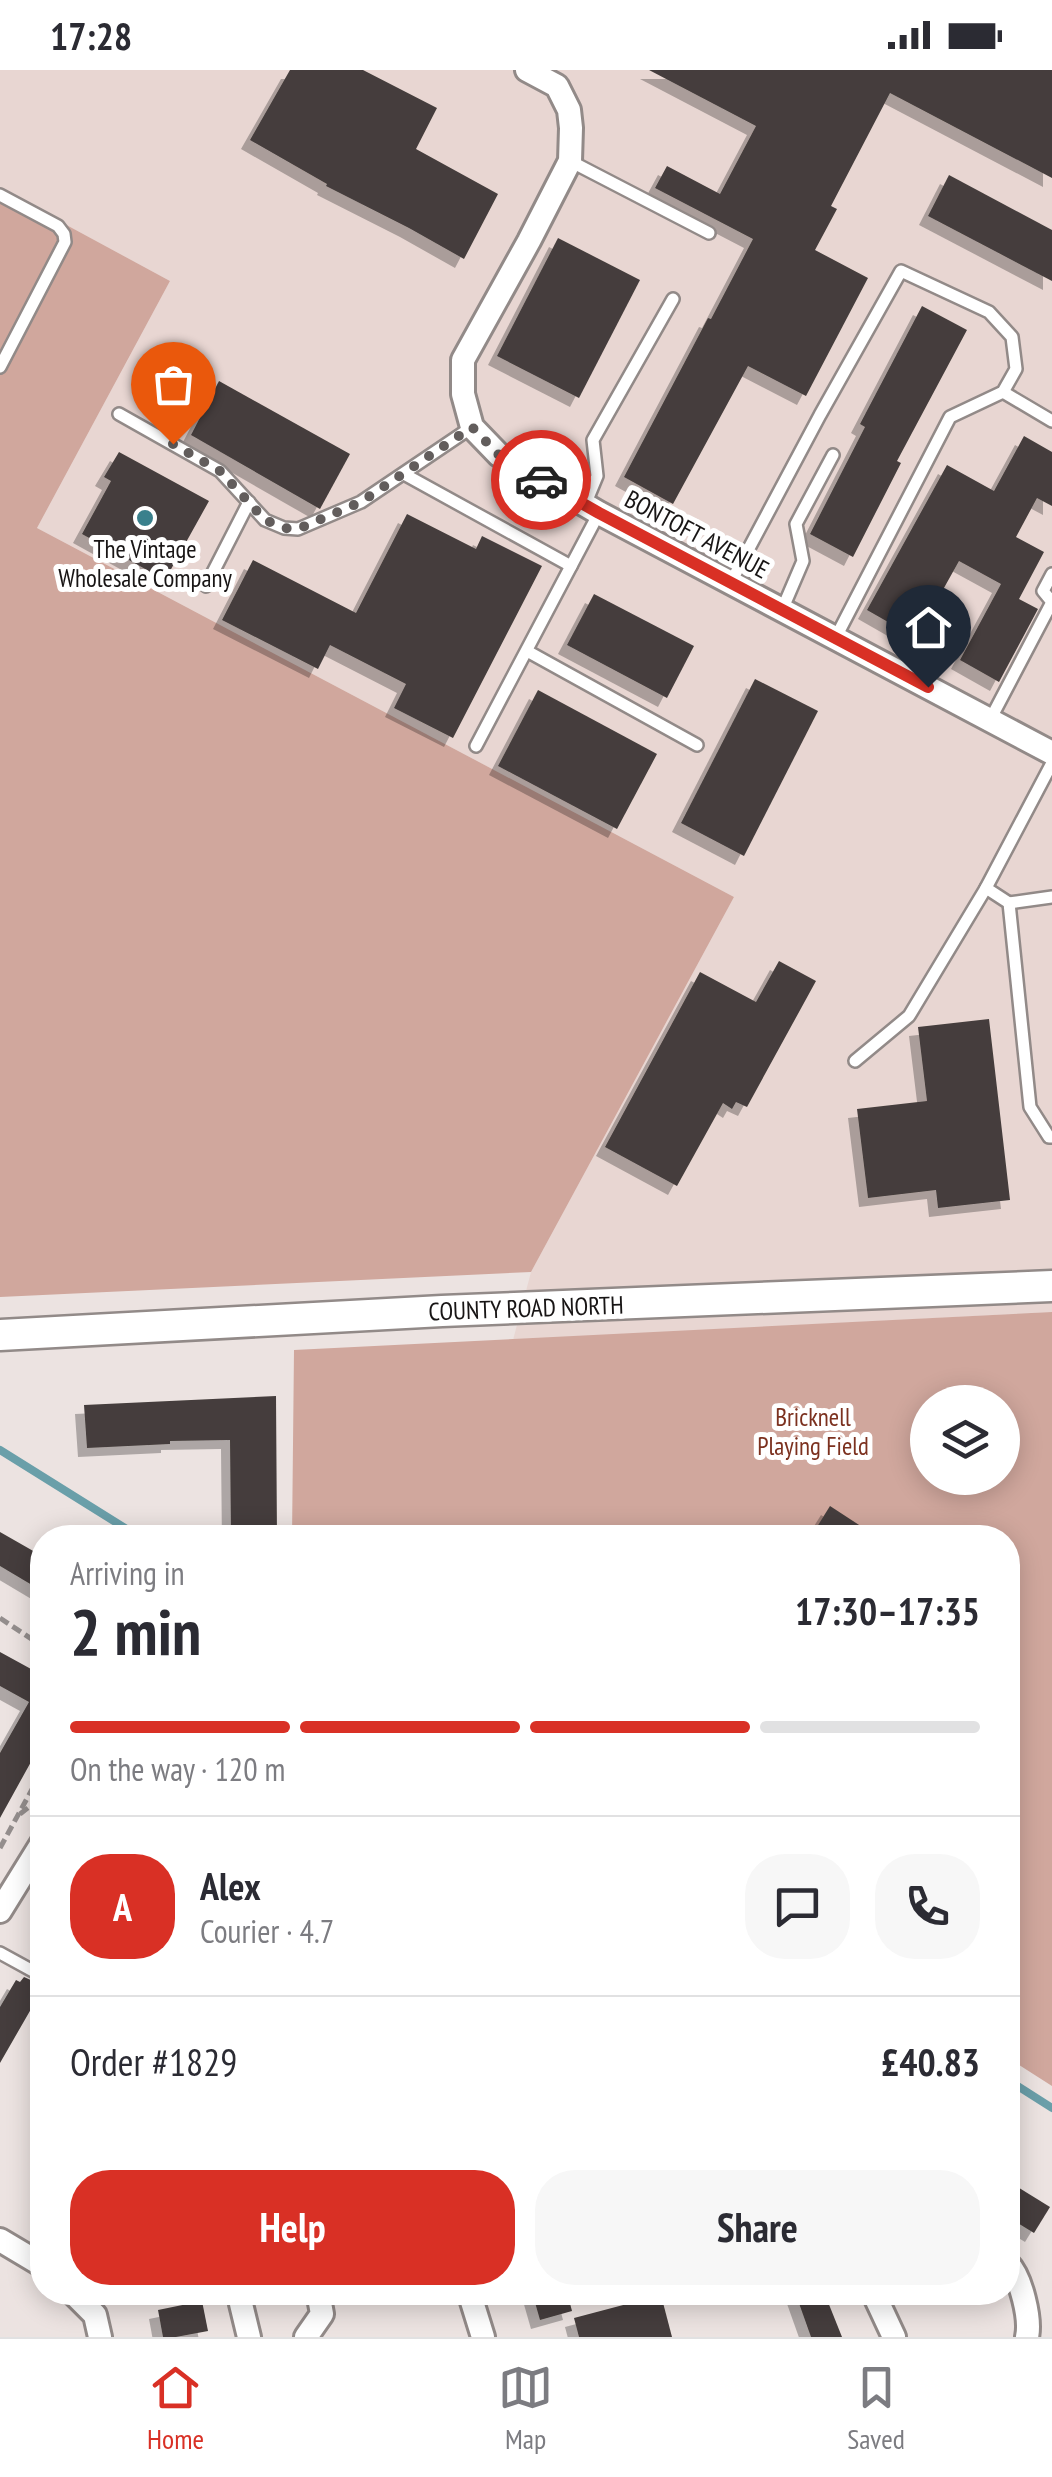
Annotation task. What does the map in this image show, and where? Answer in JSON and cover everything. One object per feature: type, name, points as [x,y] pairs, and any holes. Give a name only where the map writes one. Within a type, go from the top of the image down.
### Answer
[{"type":"street","points":[[472,427],[463,394],[463,360],[570,160],[569,110],[557,86],[528,70]]},
{"type":"street","name":"BONTOFT AVENUE","points":[[472,427],[499,455],[592,509],[1052,752]]},
{"type":"street","name":"COUNTY ROAD NORTH","points":[[0,1335],[442,1311],[1052,1286]]},
{"type":"street","points":[[2,1901],[30,1860]]},
{"type":"street","points":[[0,2240],[30,2258]]},
{"type":"street","points":[[1020,2290],[1029,2328],[1027,2337]]},
{"type":"street","points":[[85,2305],[94,2314],[100,2337]]},
{"type":"street","points":[[241,2305],[249,2337]]},
{"type":"street","points":[[306,2337],[322,2314],[320,2305]]},
{"type":"street","points":[[473,2305],[483,2337]]},
{"type":"street","points":[[879,2305],[894,2337]]},
{"type":"lane","points":[[570,160],[708,233]]},
{"type":"lane","points":[[0,195],[58,226],[65,242],[0,367]]},
{"type":"lane","points":[[730,582],[901,271],[989,312],[1012,337],[1016,369],[1003,392],[950,417],[835,639]]},
{"type":"lane","points":[[476,746],[571,566],[592,509],[597,476],[593,440],[672,300]]},
{"type":"lane","points":[[1003,392],[1052,420]]},
{"type":"lane","points":[[120,414],[220,471],[265,520],[298,529],[361,502],[472,427]]},
{"type":"lane","points":[[782,610],[804,561],[796,524],[833,455]]},
{"type":"lane","points":[[404,474],[571,566]]},
{"type":"lane","points":[[206,586],[249,502]]},
{"type":"lane","points":[[990,720],[1052,602],[1043,590],[1052,574]]},
{"type":"lane","points":[[527,651],[697,744]]},
{"type":"lane","points":[[855,1062],[909,1016],[986,888],[1052,763]]},
{"type":"lane","points":[[986,888],[1009,903],[1052,897]]},
{"type":"lane","points":[[1009,903],[1030,1107],[1052,1137]]},
{"type":"lane","points":[[0,1953],[30,1969]]},
{"type":"path","points":[[0,1618],[30,1638]]},
{"type":"path","points":[[0,1848],[30,1794]]},
{"type":"path","points":[[18,1816],[30,1806]]},
{"type":"shaded area","points":[[0,70],[1052,70],[1052,1312],[513,1340],[531,1272],[734,897],[37,528],[170,281],[0,189]]},
{"type":"green space","points":[[0,189],[170,281],[37,528],[734,897],[531,1272],[0,1297]]},
{"type":"green space","name":"Bricknell Playing Field","points":[[1052,1312],[1052,2086],[1020,2066],[1020,1525],[292,1525],[294,1350]]},
{"type":"building","points":[[290,70],[363,70],[437,108],[416,149],[498,194],[464,259],[326,186],[250,140]]},
{"type":"building","points":[[649,70],[1052,70],[1052,178],[890,93],[831,206],[837,209],[815,250],[868,278],[806,396],[748,366],[673,504],[624,477],[753,239],[655,188],[667,166],[720,194],[756,126]]},
{"type":"building","points":[[949,175],[1052,230],[1052,281],[928,216]]},
{"type":"building","points":[[558,238],[640,280],[579,398],[497,356]]},
{"type":"building","points":[[922,306],[967,330],[897,461],[901,463],[853,557],[810,534],[865,427],[860,424]]},
{"type":"building","points":[[219,381],[350,454],[320,509],[191,435]]},
{"type":"building","points":[[1024,436],[1052,452],[1052,506],[1037,498],[1016,537],[1044,552],[1019,599],[1038,609],[999,682],[960,660],[1001,584],[959,561],[916,638],[867,610],[947,465],[994,491]]},
{"type":"building","name":"The Vintage Wholesale Company","points":[[119,452],[209,501],[165,580],[82,534],[111,481],[104,477]]},
{"type":"building","points":[[407,514],[476,549],[482,536],[542,566],[453,738],[394,708],[406,684],[330,645],[318,669],[222,620],[253,560],[356,613]]},
{"type":"building","points":[[594,594],[694,646],[667,698],[567,645]]},
{"type":"building","points":[[755,679],[818,711],[744,856],[681,823]]},
{"type":"building","points":[[538,690],[657,754],[617,829],[498,766]]},
{"type":"building","points":[[779,961],[816,981],[747,1107],[736,1102],[732,1109],[723,1103],[677,1186],[605,1147],[700,972],[756,1002]]},
{"type":"building","points":[[989,1019],[1010,1200],[938,1208],[936,1190],[868,1198],[857,1109],[927,1101],[918,1027]]},
{"type":"building","points":[[276,1396],[277,1525],[231,1525],[230,1440],[87,1448],[84,1405]]},
{"type":"building","points":[[830,1506],[859,1525],[818,1525]]},
{"type":"building","points":[[0,1532],[30,1549],[30,1584],[0,1566]]},
{"type":"building","points":[[0,1652],[30,1668],[30,1764],[0,1818],[0,1753],[29,1702],[0,1686]]},
{"type":"building","points":[[24,1977],[30,1980],[30,2011],[0,2063],[0,2007],[16,1980],[20,1982]]},
{"type":"building","points":[[1020,2188],[1050,2207],[1034,2233],[1020,2224]]},
{"type":"building","points":[[203,2305],[208,2331],[163,2337],[158,2310]]},
{"type":"building","points":[[536,2305],[570,2305],[572,2311],[540,2320]]},
{"type":"building","points":[[623,2305],[664,2305],[672,2337],[579,2337],[574,2318]]},
{"type":"building","points":[[800,2305],[829,2305],[842,2337],[811,2337]]},
{"type":"waterway","points":[[0,1450],[120,1525]]},
{"type":"waterway","points":[[1020,2088],[1052,2108]]},
{"type":"way so far","points":[[173,444],[220,471],[265,520],[284,528],[298,529],[319,522],[361,502],[472,427],[499,455],[541,480]]},
{"type":"place","name":"The Vintage Wholesale Company","points":[[145,518]]},
{"type":"route","points":[[541,480],[928,687]]}]
